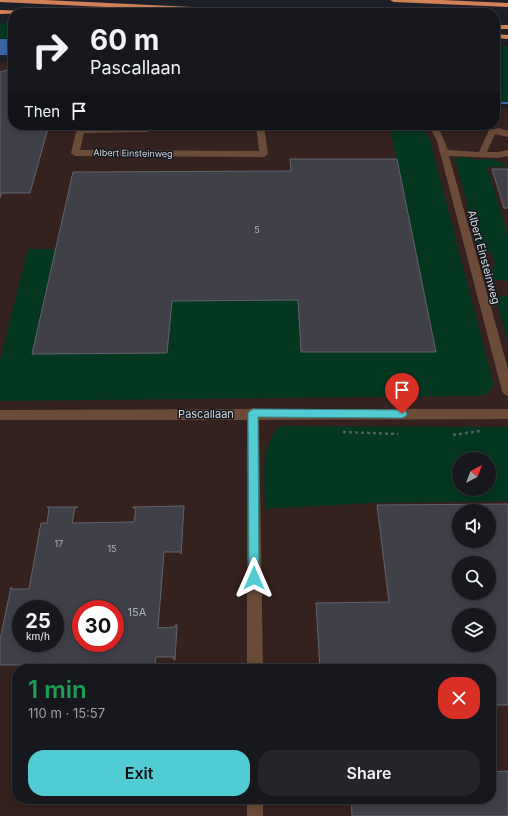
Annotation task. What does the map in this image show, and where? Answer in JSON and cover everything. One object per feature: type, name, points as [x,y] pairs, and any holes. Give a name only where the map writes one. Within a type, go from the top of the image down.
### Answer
[{"type":"highway","points":[[0,0],[170,8]]},
{"type":"highway","points":[[394,0],[508,5]]},
{"type":"street","name":"Albert Einsteinweg","points":[[80,130],[75,153],[264,154],[261,130]]},
{"type":"street","name":"Albert Einsteinweg","points":[[436,130],[444,153],[508,391]]},
{"type":"street","points":[[482,154],[492,132],[499,131],[508,134]]},
{"type":"street","points":[[444,153],[498,155],[508,153]]},
{"type":"street","points":[[253,413],[254,664]]},
{"type":"street","name":"Pascallaan","points":[[0,415],[253,413],[508,414]]},
{"type":"street","points":[[255,804],[255,816]]},
{"type":"shaded area","points":[[0,62],[8,63],[8,130],[500,130],[500,107],[508,108],[508,816],[0,816]]},
{"type":"green space","points":[[0,23],[8,24],[8,39],[0,39]]},
{"type":"green space","points":[[500,46],[508,46],[508,103],[500,102]]},
{"type":"green space","points":[[391,130],[421,130],[429,137],[494,386],[485,395],[0,401],[0,360],[28,249],[55,249],[33,352],[168,351],[172,299],[299,298],[432,347]]},
{"type":"green space","points":[[460,157],[469,157],[473,160],[491,159],[503,163],[505,167],[487,167],[508,235],[508,281],[490,279],[488,276],[495,264],[491,253],[479,247],[456,163],[456,159]]},
{"type":"green space","points":[[495,296],[508,296],[508,341]]},
{"type":"green space","points":[[280,426],[508,427],[508,501],[372,503],[265,509],[264,476],[266,454],[273,434]]},
{"type":"water","points":[[0,39],[8,39],[8,55],[0,55]]},
{"type":"building","points":[[8,70],[8,130],[48,130],[30,193],[2,193],[0,198],[0,72]]},
{"type":"building","points":[[290,159],[397,159],[436,352],[301,352],[298,300],[172,301],[167,353],[32,354],[73,172],[291,171]]},
{"type":"building","points":[[492,169],[508,169],[508,208],[504,208]]},
{"type":"building","points":[[452,504],[452,548],[496,548],[496,504],[508,504],[508,705],[496,705],[496,664],[320,664],[316,603],[389,602],[377,505]]},
{"type":"building","points":[[184,506],[181,554],[180,552],[164,552],[158,628],[175,627],[175,625],[177,625],[175,660],[173,659],[174,657],[156,657],[155,664],[0,665],[0,640],[11,587],[12,589],[29,589],[41,523],[47,523],[49,508],[47,507],[78,507],[75,508],[72,523],[134,522],[136,508],[133,507]]},
{"type":"building","points":[[508,771],[508,816],[352,816],[351,804],[496,804],[496,772]]},
{"type":"waterway","points":[[500,103],[508,103]]},
{"type":"route","points":[[254,578],[253,413],[402,414]]}]
